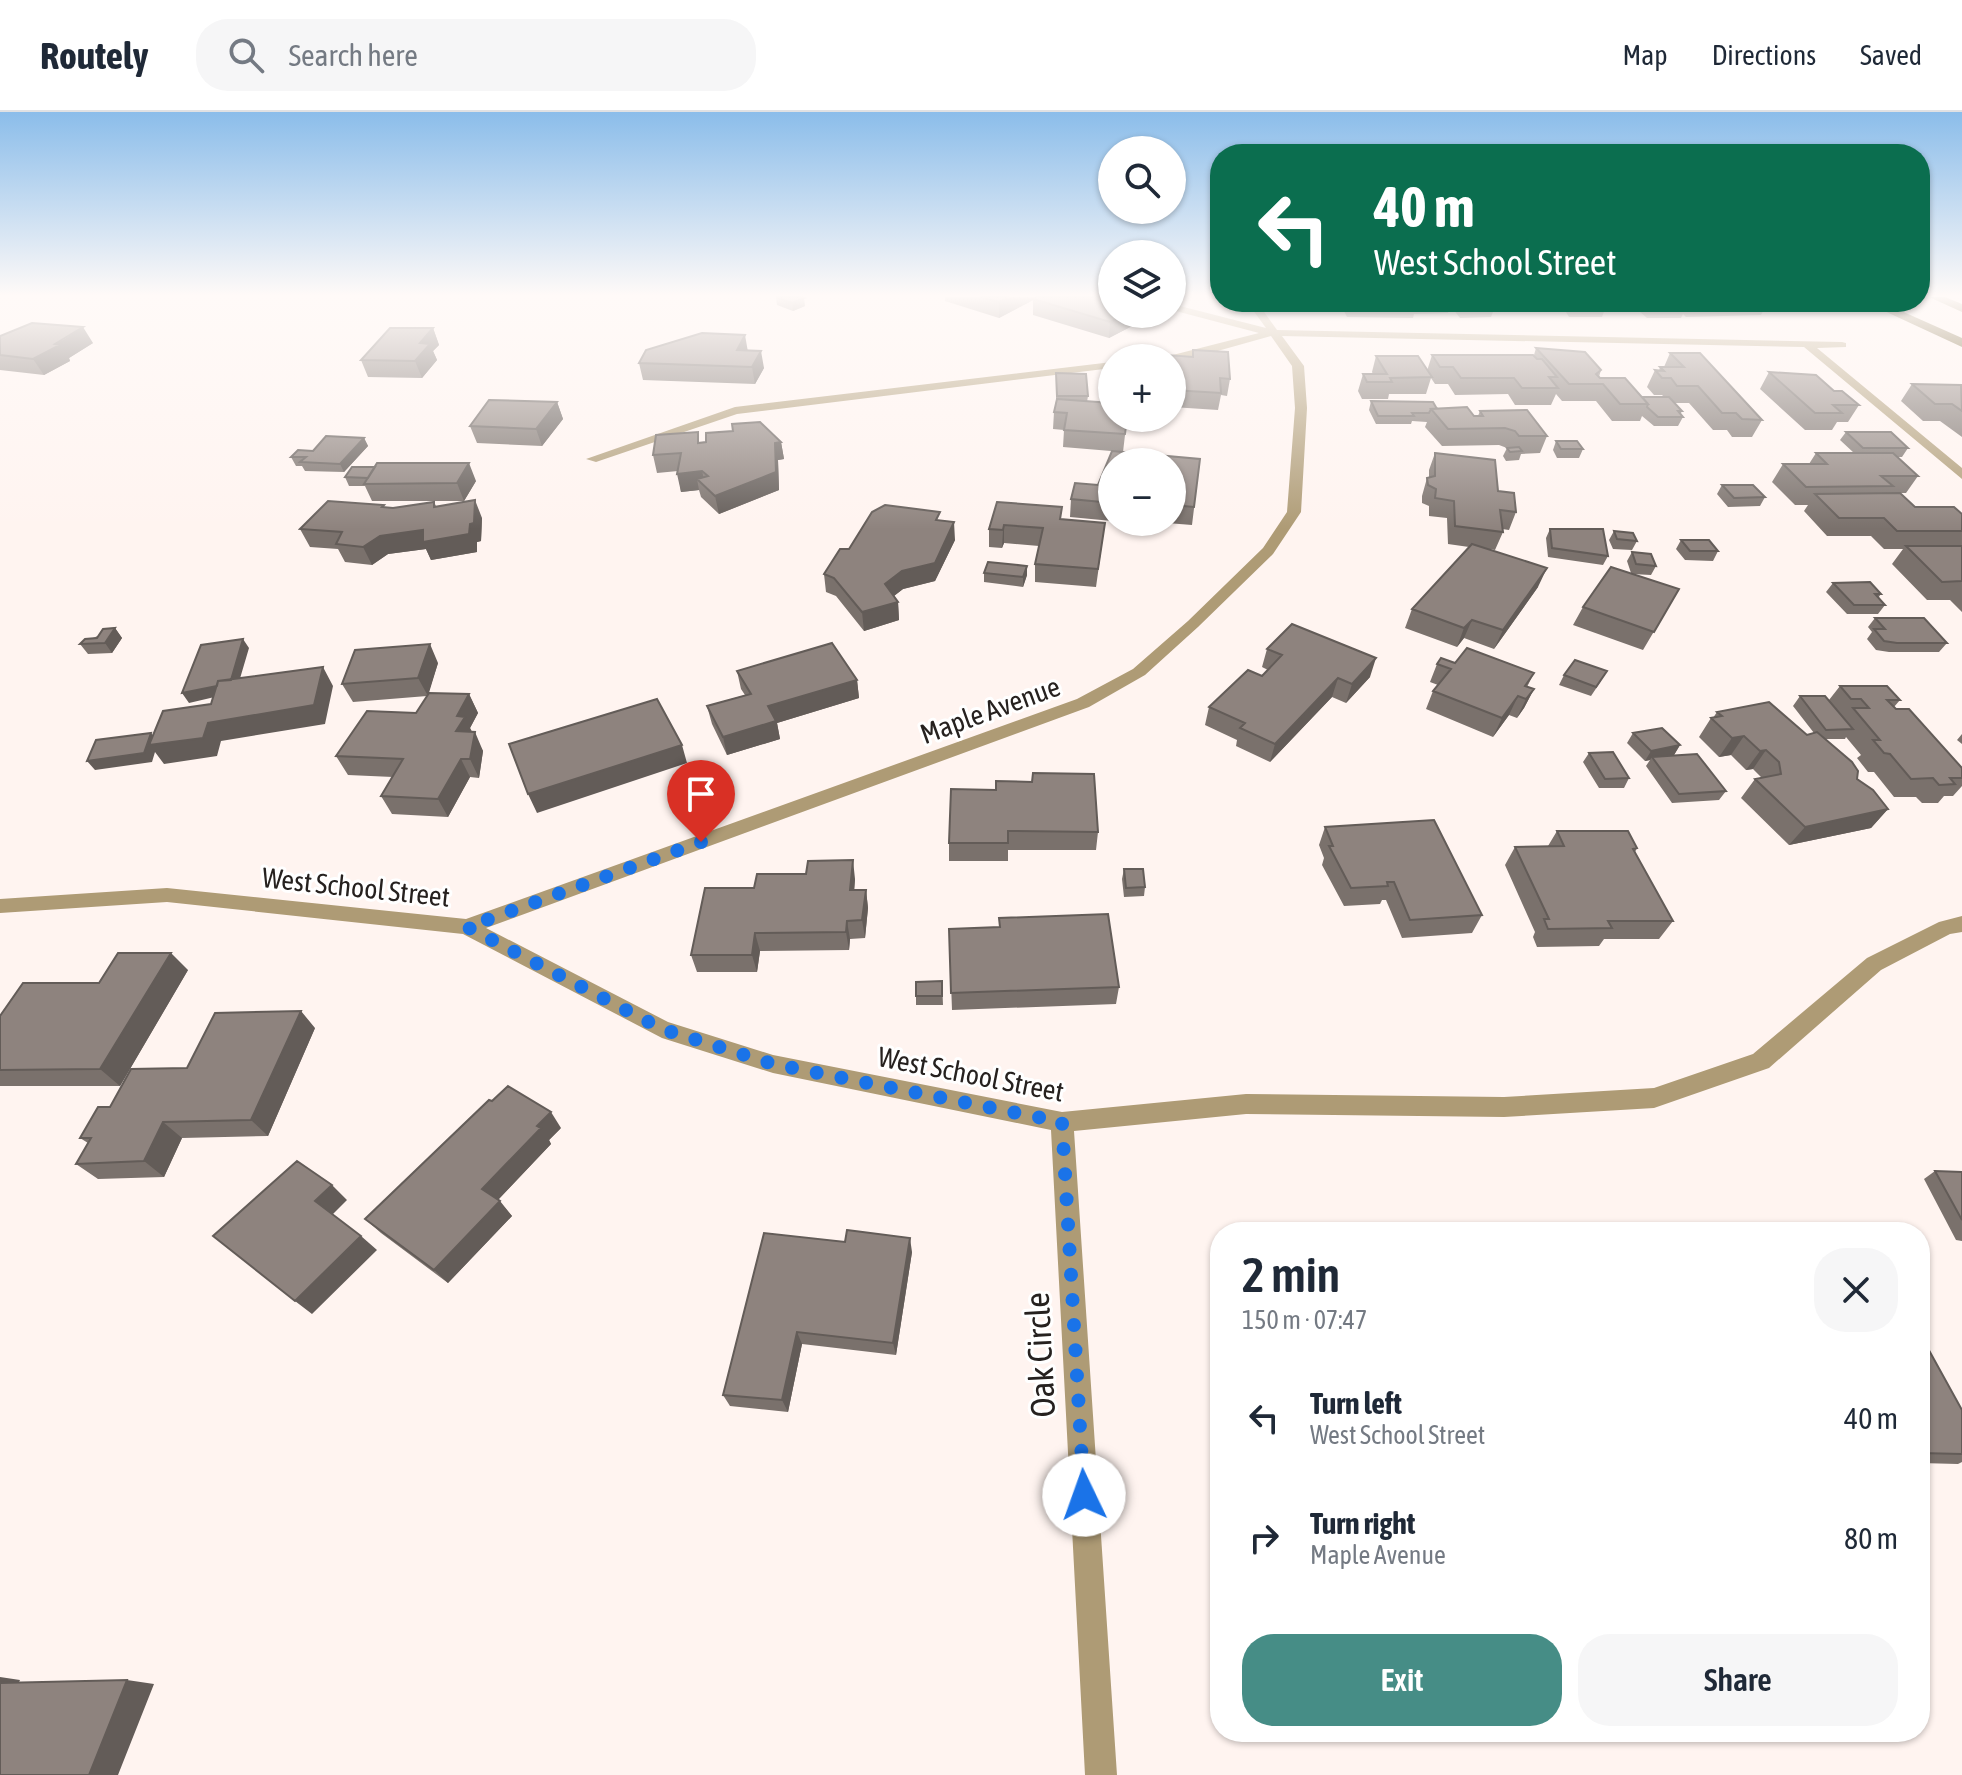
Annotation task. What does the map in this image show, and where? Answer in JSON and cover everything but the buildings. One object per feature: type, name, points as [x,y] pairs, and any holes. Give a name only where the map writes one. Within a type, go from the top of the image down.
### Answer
[{"type":"street","points":[[592,459],[735,411],[1027,375]]},
{"type":"street","name":"Maple Avenue","points":[[467,927],[1083,703],[1139,672],[1268,551],[1294,512],[1301,408],[1299,375]]},
{"type":"street","points":[[1842,375],[1962,475]]},
{"type":"street","name":"West School Street","points":[[0,906],[167,895],[467,927],[662,1029],[773,1064],[1062,1122],[1246,1104],[1504,1107],[1654,1098],[1761,1061],[1874,964],[1946,927],[1962,924]]},
{"type":"street","name":"Oak Circle","points":[[1062,1122],[1101,1775]]},
{"type":"route","points":[[701,842],[467,927],[662,1029],[773,1064],[1062,1122],[1084,1495]]}]
